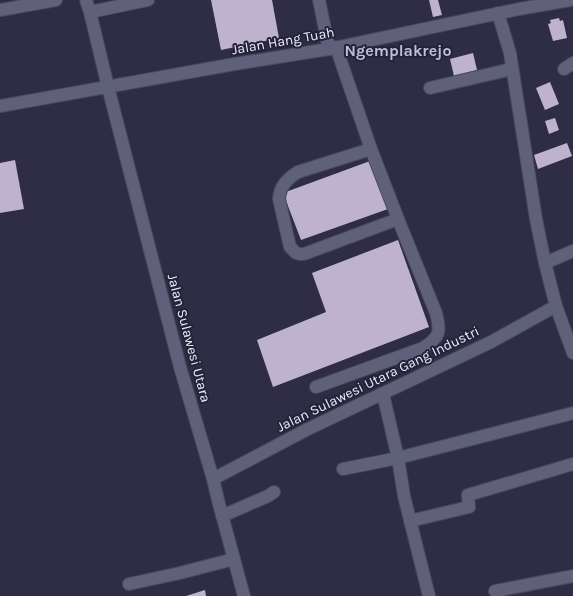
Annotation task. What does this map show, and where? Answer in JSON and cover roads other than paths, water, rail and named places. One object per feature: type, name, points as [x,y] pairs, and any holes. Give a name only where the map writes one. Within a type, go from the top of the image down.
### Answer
[{"type":"street","points":[[0,10],[56,0]]},
{"type":"street","name":"Jalan Sulawesi Utara","points":[[86,0],[180,367],[214,479],[222,516],[244,596]]},
{"type":"street","points":[[90,12],[148,0]]},
{"type":"street","points":[[316,387],[423,348],[431,343],[439,331],[436,313],[333,48],[319,0]]},
{"type":"street","name":"Jalan Hang Tuah","points":[[0,106],[333,48],[546,2],[570,0]]},
{"type":"street","points":[[498,13],[510,53],[536,219],[545,264],[556,306],[568,321],[573,353]]},
{"type":"street","points":[[430,88],[512,69]]},
{"type":"street","points":[[372,149],[298,172],[289,178],[283,185],[279,193],[279,199],[290,247],[296,253],[304,254],[398,218]]},
{"type":"street","points":[[545,264],[573,251]]},
{"type":"street","name":"Jalan Sulawesi Utara Gang Industri","points":[[214,479],[308,429],[491,342],[556,306]]},
{"type":"street","points":[[383,394],[398,458],[404,496],[429,596]]},
{"type":"street","points":[[343,469],[398,458],[573,413]]},
{"type":"street","points":[[410,521],[469,507],[468,495],[573,464]]},
{"type":"street","points":[[222,516],[274,492]]},
{"type":"street","points":[[129,584],[234,559]]},
{"type":"street","points":[[495,591],[573,576]]},
{"type":"district","name":"Ngemplakrejo","points":[[398,50]]}]
